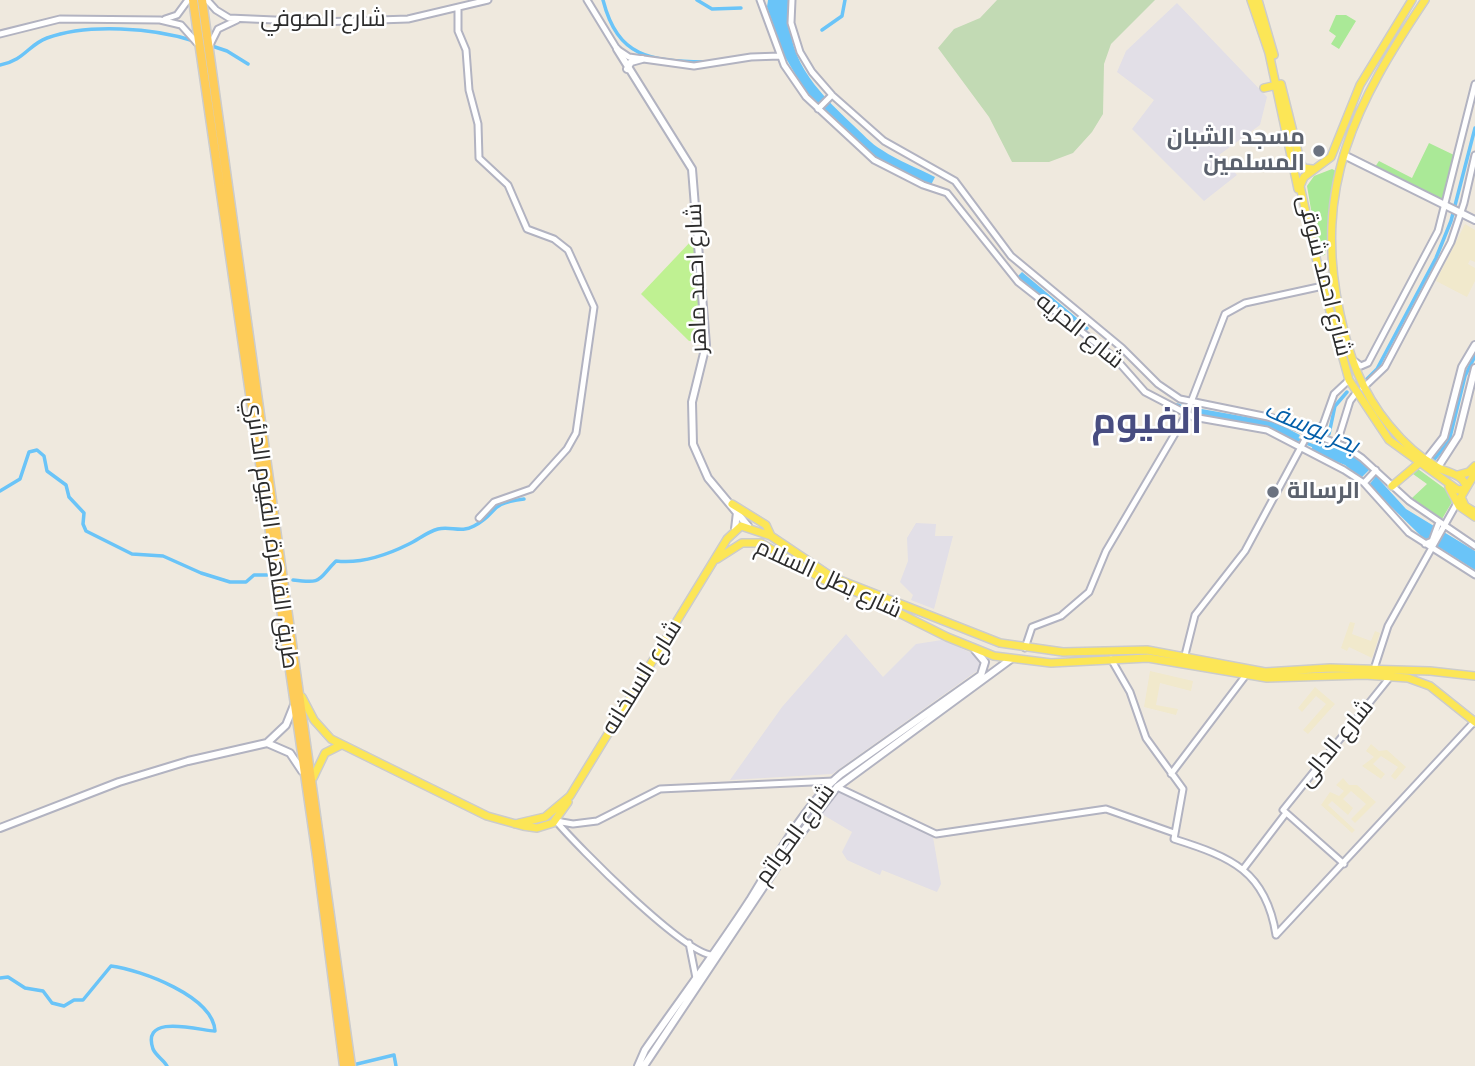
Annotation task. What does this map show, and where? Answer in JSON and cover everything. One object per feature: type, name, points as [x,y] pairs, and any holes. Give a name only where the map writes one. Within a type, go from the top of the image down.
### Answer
[{"type":"highway","name":"طريق القاهرة, الفيوم الدائري","points":[[191,0],[205,50]]},
{"type":"highway","name":"طريق القاهرة, الفيوم الدائري","points":[[204,0],[205,50],[351,1066]]},
{"type":"highway","name":"طريق القاهرة, الفيوم الدائري","points":[[323,877],[344,1066]]},
{"type":"main road","points":[[1251,0],[1261,17],[1303,199]]},
{"type":"main road","points":[[1258,0],[1277,85],[1275,97],[1302,167],[1313,169]]},
{"type":"main road","name":"شارع احمد شوقى","points":[[1390,431],[1389,439],[1418,464],[1458,490],[1465,488],[1464,480],[1426,460],[1390,431],[1349,380],[1315,255],[1301,183],[1313,169],[1329,159],[1350,96],[1412,0]]},
{"type":"main road","name":"شارع احمد شوقى","points":[[1360,391],[1332,271],[1334,197],[1349,138],[1367,92],[1425,0]]},
{"type":"main road","points":[[1401,18],[1405,22],[1416,13]]},
{"type":"main road","points":[[1387,35],[1399,30],[1404,32]]},
{"type":"main road","name":"شارع احمد ماهر","points":[[617,49],[627,69],[692,169],[706,345],[692,402],[693,444],[708,478],[748,526]]},
{"type":"main road","points":[[627,69],[631,62],[642,59]]},
{"type":"main road","points":[[1264,88],[1277,85]]},
{"type":"main road","points":[[1333,151],[1340,149],[1349,138]]},
{"type":"main road","points":[[1344,155],[1475,220]]},
{"type":"main road","points":[[1303,199],[1304,183],[1308,177],[1330,164],[1341,164]]},
{"type":"main road","points":[[1315,255],[1324,258],[1331,249]]},
{"type":"main road","points":[[1320,275],[1324,270],[1332,271]]},
{"type":"main road","points":[[1426,460],[1444,437],[1462,367],[1475,345]]},
{"type":"main road","points":[[1438,467],[1458,436],[1475,368]]},
{"type":"main road","points":[[1392,486],[1418,464]]},
{"type":"main road","points":[[1457,476],[1469,472],[1475,466]]},
{"type":"main road","points":[[1475,473],[1465,488],[1462,502],[1475,515]]},
{"type":"main road","points":[[1447,483],[1457,503],[1475,515]]},
{"type":"main road","points":[[732,504],[766,525],[771,536],[765,545]]},
{"type":"main road","points":[[735,529],[737,512]]},
{"type":"main road","name":"شارع بطل السلام","points":[[716,559],[735,529],[748,526],[771,536],[826,574],[958,642],[1011,659],[1056,663],[1111,659],[1147,650],[1246,675],[1390,677],[1430,671],[1475,676]]},
{"type":"main road","name":"شارع بطل السلام","points":[[716,559],[746,542],[765,545],[820,578],[860,590],[978,636],[1025,648],[1129,654],[1228,670],[1270,672],[1311,668],[1374,669],[1409,674],[1427,684],[1475,722]]},
{"type":"main road","name":"شارع السلخانه","points":[[556,821],[716,559]]},
{"type":"main road","points":[[958,642],[964,630]]},
{"type":"main road","points":[[973,649],[970,639],[978,636]]},
{"type":"main road","name":"شارع الحواتم","points":[[638,1066],[740,920],[782,849],[836,784],[983,673],[984,659],[973,649]]},
{"type":"main road","name":"شارع الحواتم","points":[[890,743],[1011,659]]},
{"type":"main road","points":[[1311,668],[1315,676]]},
{"type":"main road","points":[[1322,668],[1322,674],[1326,676]]},
{"type":"main road","points":[[1427,684],[1424,678],[1430,671]]},
{"type":"main road","points":[[0,828],[137,776],[267,743],[286,725],[298,698]]},
{"type":"main road","points":[[298,698],[319,727],[341,745],[487,816],[537,828],[556,821]]},
{"type":"main road","points":[[267,743],[290,753],[310,780],[325,753],[341,745]]},
{"type":"main road","points":[[515,824],[545,817],[570,796]]},
{"type":"main road","name":"شارع الحواتم","points":[[644,1066],[696,979],[740,920]]},
{"type":"street","points":[[160,20],[177,15],[191,0]]},
{"type":"street","name":"شارع الصوفي","points":[[204,0],[220,13],[240,19],[389,21],[488,0]]},
{"type":"street","points":[[587,0],[617,49],[626,56],[694,66],[751,57],[780,56]]},
{"type":"street","name":"شارع الحريه","points":[[760,0],[780,56],[799,88],[874,160],[953,198],[975,231],[1012,275],[1115,358],[1145,392],[1186,415],[1262,429],[1344,470],[1363,483],[1399,524],[1425,544],[1475,575]]},
{"type":"street","points":[[792,0],[791,23],[800,52],[831,97],[884,141],[944,173],[963,189],[1011,256],[1095,329],[1122,348],[1157,384],[1180,399],[1273,418],[1308,434],[1337,443],[1475,546]]},
{"type":"street","points":[[458,8],[458,31],[466,50],[469,90],[478,124],[479,158],[508,185],[527,229],[554,239],[568,250],[595,314],[576,433],[570,446],[529,491],[494,502],[479,518]]},
{"type":"street","points":[[0,34],[60,19],[160,20],[186,28],[205,50]]},
{"type":"street","name":"شارع الصوفي","points":[[205,50],[218,29],[240,19]]},
{"type":"street","points":[[1337,443],[1350,401],[1376,379],[1385,367],[1439,267],[1454,210],[1475,84]]},
{"type":"street","points":[[819,108],[831,97]]},
{"type":"street","points":[[1350,357],[1361,366],[1368,363],[1454,210],[1475,155]]},
{"type":"street","points":[[938,190],[944,173]]},
{"type":"street","points":[[1004,264],[1011,256]]},
{"type":"street","points":[[1012,275],[1021,265]]},
{"type":"street","points":[[1025,648],[1032,627],[1061,616],[1088,593],[1106,551],[1186,415],[1215,333],[1228,310],[1245,303],[1323,286]]},
{"type":"street","points":[[1091,338],[1095,329]]},
{"type":"street","points":[[1115,358],[1122,348]]},
{"type":"street","points":[[1184,659],[1189,631],[1198,610],[1245,551],[1308,434],[1324,425],[1336,389],[1349,380]]},
{"type":"street","points":[[1363,483],[1376,470]]},
{"type":"street","points":[[1374,669],[1388,626],[1457,503]]},
{"type":"street","points":[[1425,544],[1431,542],[1440,527],[1437,520]]},
{"type":"street","points":[[1111,659],[1130,692],[1146,738],[1183,789],[1174,836]]},
{"type":"street","points":[[1171,774],[1246,675]]},
{"type":"street","name":"شارع الدالى","points":[[1244,868],[1390,677]]},
{"type":"street","points":[[556,821],[573,824],[597,821],[660,789],[836,784],[936,834],[1106,809],[1224,856],[1244,868],[1265,898],[1276,935],[1475,722]]},
{"type":"street","points":[[1285,811],[1344,864]]},
{"type":"street","points":[[556,821],[594,863],[700,952],[712,955]]},
{"type":"street","points":[[689,943],[696,979]]},
{"type":"shaded area","points":[[1177,3],[1267,97],[1260,125],[1219,155],[1237,175],[1204,201],[1132,129],[1154,100],[1117,72],[1126,51]]},
{"type":"shaded area","points":[[1465,224],[1475,230],[1475,262],[1470,260],[1468,264],[1475,268],[1475,281],[1467,297],[1436,281]]},
{"type":"shaded area","points":[[916,523],[936,524],[935,536],[953,536],[934,609],[911,600],[913,595],[900,582],[908,561],[907,538]]},
{"type":"shaded area","points":[[1350,622],[1355,623],[1352,634],[1371,641],[1375,631],[1380,633],[1372,658],[1349,647],[1347,651],[1341,648]]},
{"type":"shaded area","points":[[846,634],[883,677],[916,644],[942,640],[976,655],[981,668],[832,774],[730,780],[782,707]]},
{"type":"shaded area","points":[[1150,671],[1193,681],[1191,691],[1160,683],[1156,705],[1178,709],[1176,715],[1144,707]]},
{"type":"shaded area","points":[[1315,687],[1335,704],[1308,734],[1303,730],[1326,704],[1316,696],[1302,712],[1298,708]]},
{"type":"shaded area","points":[[1371,744],[1379,751],[1387,750],[1406,767],[1395,780],[1391,776],[1398,767],[1381,756],[1373,764],[1385,774],[1381,779],[1362,766],[1374,757],[1366,751]]},
{"type":"shaded area","points":[[1343,778],[1349,785],[1357,785],[1376,802],[1355,823],[1351,819],[1366,804],[1351,791],[1343,799],[1353,808],[1348,815],[1332,801],[1328,805],[1355,830],[1352,833],[1321,805],[1330,792],[1339,796],[1344,791],[1336,785]]},
{"type":"shaded area","points":[[839,790],[933,837],[941,884],[937,892],[882,870],[880,875],[847,860],[842,852],[852,832],[820,813]]},
{"type":"green space","points":[[997,0],[1155,0],[1111,44],[1104,64],[1103,114],[1092,132],[1073,153],[1049,162],[1012,162],[989,117],[938,48],[954,29],[980,18]]},
{"type":"green space","points":[[1336,15],[1346,15],[1356,21],[1339,49],[1331,44],[1336,36],[1329,31]]},
{"type":"green space","points":[[1429,143],[1454,155],[1442,202],[1375,167],[1379,161],[1412,178]]},
{"type":"green space","points":[[1332,169],[1336,171],[1325,255],[1319,256],[1307,186],[1314,176]]},
{"type":"green space","points":[[693,239],[703,340],[689,341],[641,294]]},
{"type":"green space","points":[[1418,469],[1448,491],[1452,502],[1442,519],[1412,498],[1427,484],[1413,474]]},
{"type":"water","points":[[768,0],[790,0],[789,20],[797,55],[826,98],[878,148],[935,177],[931,185],[877,159],[805,91],[784,55],[767,7]]},
{"type":"water","points":[[1022,272],[1089,328],[1086,332],[1017,277]]},
{"type":"water","points":[[1196,408],[1275,422],[1300,435],[1296,443],[1268,428],[1193,415]]},
{"type":"water","points":[[1316,441],[1347,451],[1370,469],[1361,478],[1345,465],[1310,451]]},
{"type":"water","points":[[1376,476],[1406,509],[1475,551],[1475,570],[1421,536],[1369,485]]},
{"type":"waterway","points":[[603,0],[609,19],[627,45],[653,57],[705,62]]},
{"type":"waterway","points":[[697,0],[712,9],[741,8]]},
{"type":"waterway","points":[[822,30],[842,16],[845,0]]},
{"type":"waterway","points":[[0,65],[15,60],[47,38],[82,30],[141,30],[194,41]]},
{"type":"waterway","points":[[209,45],[227,51],[248,64]]},
{"type":"waterway","points":[[1366,380],[1377,369],[1436,258],[1451,221],[1475,128]]},
{"type":"waterway","points":[[1433,461],[1449,441],[1465,376],[1475,356]]},
{"type":"waterway","points":[[1329,434],[1335,406],[1347,392]]},
{"type":"waterway","name":"بحر يوسف","points":[[1177,405],[1196,412]]},
{"type":"waterway","name":"بحر يوسف","points":[[1294,438],[1316,447]]},
{"type":"waterway","points":[[0,491],[20,479],[29,452],[37,450],[44,456],[47,471],[66,485],[69,497],[84,513],[83,524],[86,531],[132,554],[163,556],[201,573],[230,582],[246,582],[254,575],[267,575]]},
{"type":"waterway","points":[[293,580],[315,581],[336,561],[364,560],[383,555],[438,529],[470,528],[498,506],[524,499]]},
{"type":"waterway","points":[[0,978],[8,977],[25,988],[43,991],[52,1003],[64,1006],[74,1000],[83,1000],[111,966],[140,973],[174,987],[202,1007],[211,1018],[215,1031],[175,1026],[156,1030],[152,1037],[153,1049],[167,1066]]},
{"type":"waterway","points":[[353,1065],[394,1055],[396,1066]]},
{"type":"place","name":"مسجد الشبان المسلمين","points":[[1319,151]]},
{"type":"place","name":"الرسالة","points":[[1273,492]]},
{"type":"district","name":"الفيوم","points":[[1147,424]]}]
